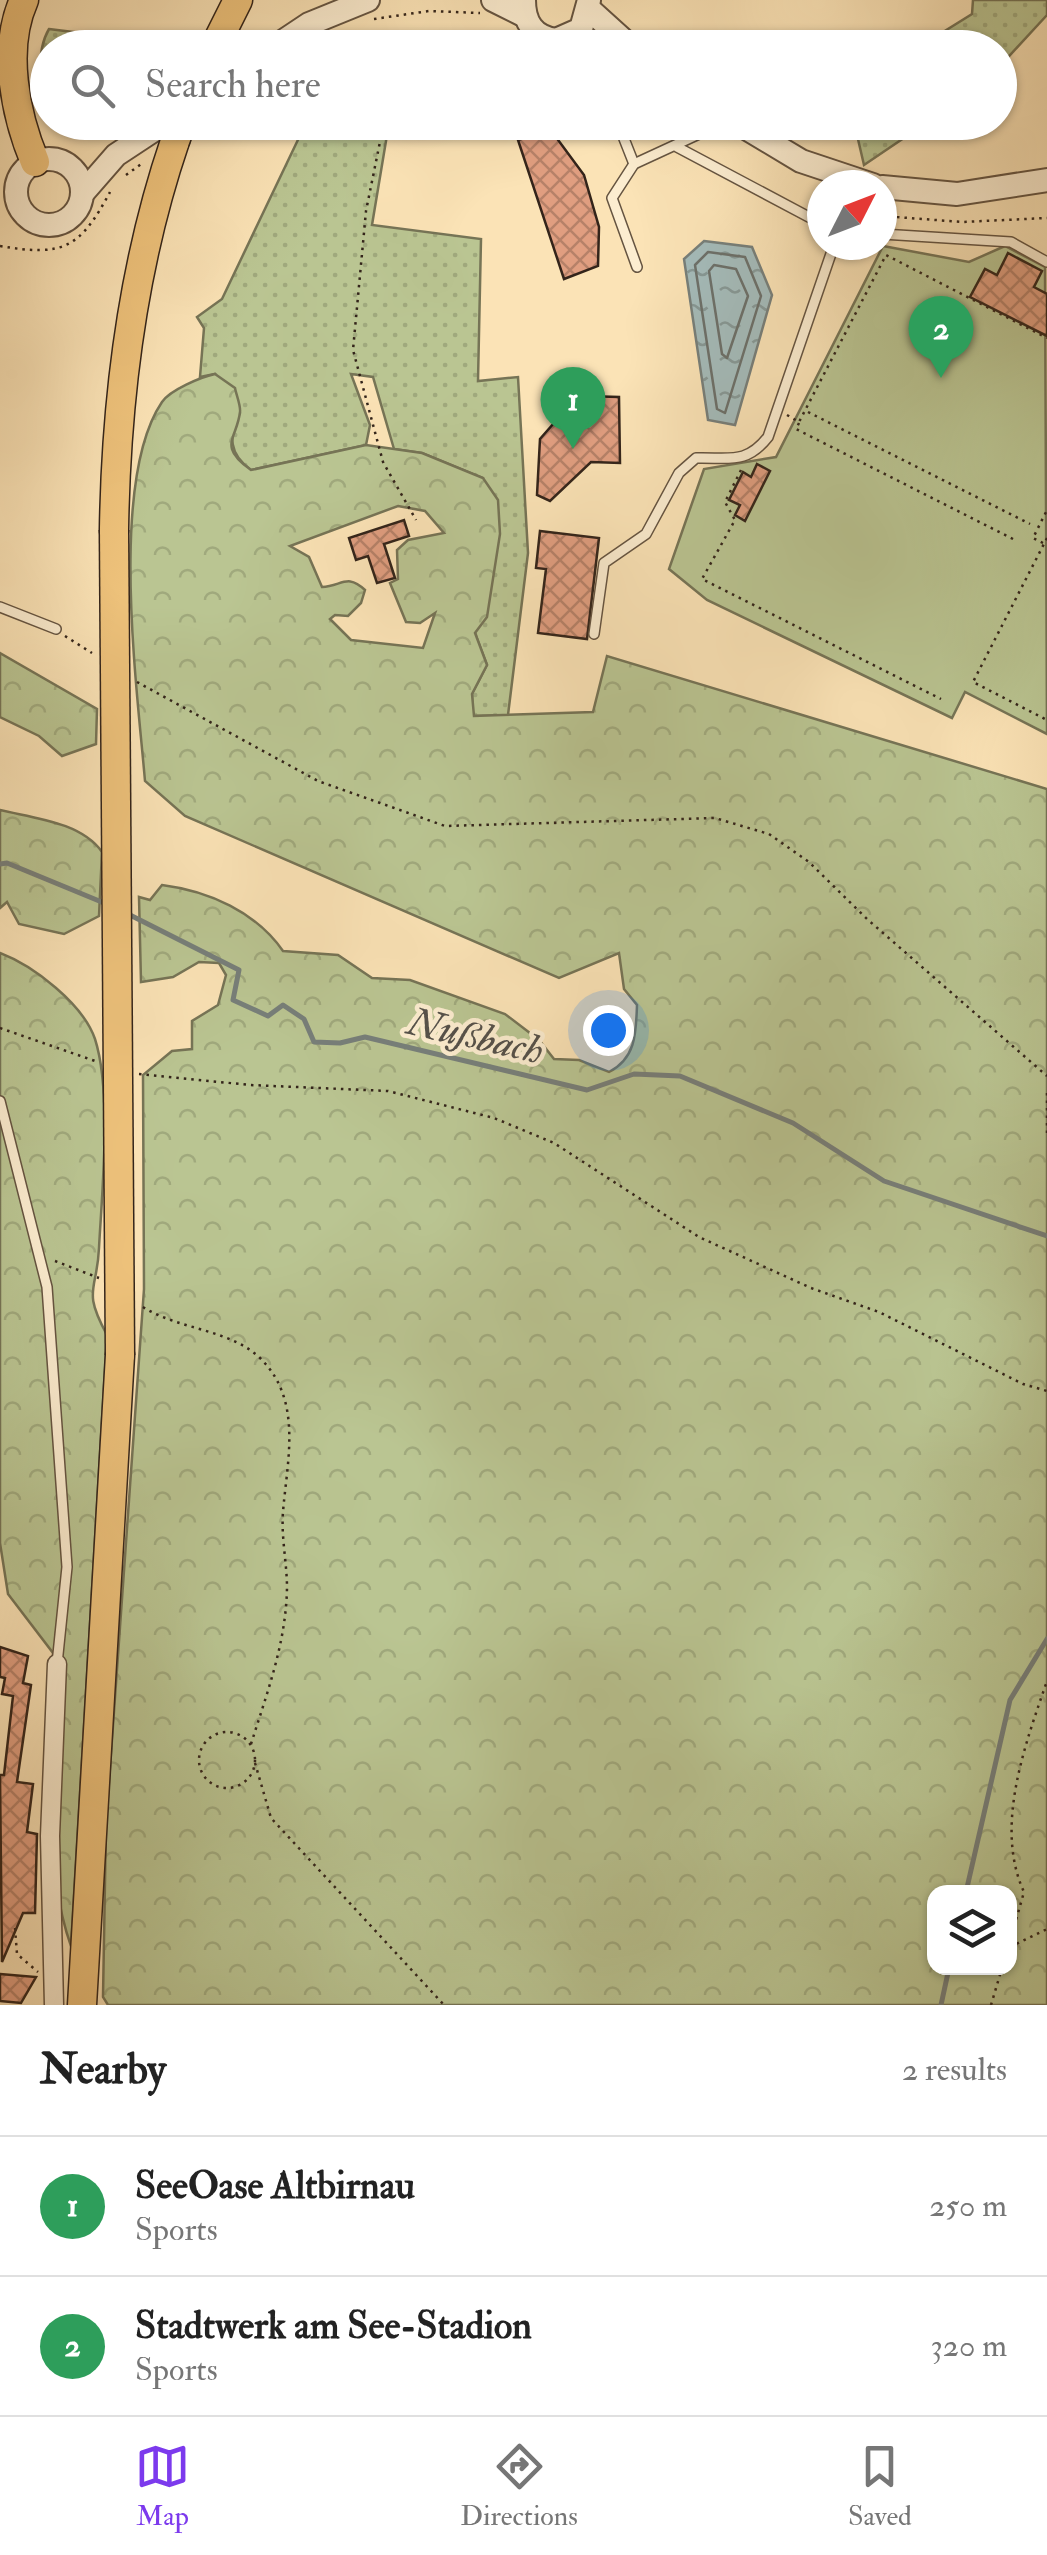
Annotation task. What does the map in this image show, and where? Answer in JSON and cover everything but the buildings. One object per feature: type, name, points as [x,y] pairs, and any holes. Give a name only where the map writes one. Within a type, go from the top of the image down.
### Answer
[{"type":"main road","points":[[24,0],[13,46],[15,93],[22,131],[35,162]]},
{"type":"main road","points":[[223,30],[238,0]]},
{"type":"main road","points":[[82,2005],[120,1355],[114,530],[119,414],[130,314],[171,140]]},
{"type":"street","points":[[578,30],[587,20],[590,5]]},
{"type":"street","points":[[590,5],[614,30]]},
{"type":"street","points":[[491,7],[524,8]]},
{"type":"street","points":[[301,30],[310,24],[370,10]]},
{"type":"street","points":[[116,155],[82,194],[74,215],[53,226],[11,212],[8,191],[35,162],[66,163],[116,155],[149,140]]},
{"type":"street","points":[[765,140],[826,170]]},
{"type":"street","points":[[66,163],[77,173],[82,194]]},
{"type":"street","points":[[897,188],[956,194],[1047,180]]},
{"type":"street","points":[[54,2005],[50,1836],[57,1664]]},
{"type":"lane","points":[[625,140],[634,164]]},
{"type":"lane","points":[[637,267],[612,198],[634,164],[689,140]]},
{"type":"lane","points":[[677,146],[807,216]]},
{"type":"lane","points":[[897,235],[1011,242],[1047,262]]},
{"type":"lane","points":[[594,634],[604,563],[646,534],[678,474],[696,458],[737,462],[768,438],[829,260]]},
{"type":"lane","points":[[0,607],[56,630]]},
{"type":"lane","points":[[0,1101],[47,1286],[67,1567],[57,1664]]},
{"type":"path","points":[[370,10],[491,7]]},
{"type":"path","points":[[380,140],[366,211],[354,350],[383,462],[416,520]]},
{"type":"path","points":[[0,246],[53,251],[75,242],[88,233],[110,192],[145,161]]},
{"type":"path","points":[[897,217],[962,222],[1047,218]]},
{"type":"path","points":[[1014,540],[796,429],[886,255],[1047,338]]},
{"type":"path","points":[[777,409],[800,422]]},
{"type":"path","points":[[805,411],[1030,524]]},
{"type":"path","points":[[748,456],[724,502],[735,520],[702,580],[942,700]]},
{"type":"path","points":[[1044,544],[1033,538],[1047,510]]},
{"type":"path","points":[[1047,538],[973,682],[1047,720]]},
{"type":"path","points":[[154,694],[318,781],[444,826],[715,818],[770,834],[809,862],[867,919],[1047,1076]]},
{"type":"path","points":[[0,1028],[98,1062]]},
{"type":"path","points":[[128,1070],[154,1078],[388,1091],[494,1118],[554,1143],[699,1237],[811,1288],[879,1312],[1023,1384],[1047,1391]]},
{"type":"path","points":[[1047,1094],[1047,1133]]},
{"type":"path","points":[[40,1256],[98,1277]]},
{"type":"path","points":[[166,1322],[243,1345],[263,1361],[288,1416],[292,1454],[282,1515],[287,1591],[276,1668],[251,1744],[270,1818],[444,2005]]},
{"type":"path","points":[[1017,1918],[1024,1892],[1012,1864],[1022,1752],[1047,1681]]},
{"type":"path","points":[[251,1744],[236,1733],[218,1733],[204,1744],[199,1762],[206,1778],[222,1788],[247,1780],[255,1763]]},
{"type":"path","points":[[15,1928],[14,1947],[25,1965],[54,1978]]},
{"type":"path","points":[[1017,1941],[1047,1929]]},
{"type":"path","points":[[991,2005],[1000,1975]]},
{"type":"green space","points":[[973,0],[1047,0],[1047,15],[1017,48],[1017,30],[946,30],[972,14]]},
{"type":"green space","points":[[298,140],[386,140],[372,225],[481,239],[478,381],[518,377],[528,553],[508,715],[473,716],[472,694],[487,665],[475,633],[483,478],[422,453],[394,449],[373,377],[351,374],[370,425],[366,445],[251,470],[238,458],[233,444],[240,413],[215,374],[200,377],[204,328],[197,317],[222,299]]},
{"type":"green space","points":[[858,140],[901,140],[864,165]]},
{"type":"green space","points":[[1005,246],[1045,267],[1047,734],[965,692],[952,718],[707,600],[669,569],[704,469],[776,457],[876,260],[897,260],[897,249],[969,262]]},
{"type":"green space","points":[[215,374],[235,388],[240,412],[232,448],[251,470],[366,445],[422,453],[483,478],[498,500],[500,534],[487,617],[475,633],[487,665],[472,694],[474,716],[593,712],[607,656],[1047,789],[1047,2005],[108,2005],[103,1997],[106,1824],[144,1289],[143,1075],[172,1051],[192,1049],[192,1021],[218,1005],[226,975],[219,963],[199,962],[173,977],[141,982],[139,897],[150,900],[162,885],[214,898],[259,925],[283,951],[338,955],[372,978],[410,980],[505,1014],[539,1040],[554,1059],[579,1060],[609,1072],[625,1060],[636,1025],[637,1005],[624,989],[619,953],[559,978],[185,816],[145,781],[131,586],[136,481],[146,437],[162,402],[194,381]],"holes":[[[398,506],[425,511],[444,533],[408,540],[397,550],[398,579],[390,583],[406,622],[420,623],[435,613],[423,648],[351,640],[330,619],[335,615],[348,616],[361,603],[365,590],[349,581],[322,587],[309,557],[290,546]]]},
{"type":"green space","points":[[0,653],[97,709],[96,744],[62,756],[39,736],[0,717]]},
{"type":"green space","points":[[0,810],[55,823],[93,842],[102,852],[99,916],[64,934],[19,924],[7,902],[0,908]]},
{"type":"green space","points":[[0,953],[42,977],[69,1000],[89,1026],[100,1061],[105,1113],[93,1299],[107,1335],[71,1946],[55,1878],[51,1840],[53,1653],[8,1594],[0,1543]]},
{"type":"water","points":[[704,241],[752,247],[772,295],[735,425],[708,420],[684,259]]},
{"type":"waterway","name":"Nußbach","points":[[0,864],[7,863],[109,905]]},
{"type":"waterway","name":"Nußbach","points":[[128,914],[239,970],[233,1000],[268,1016],[283,1005],[304,1019],[314,1042],[340,1043],[365,1037],[587,1090],[634,1074],[680,1076],[793,1123],[884,1181],[1047,1236]]},
{"type":"waterway","points":[[968,1885],[1010,1700],[1047,1639]]},
{"type":"waterway","points":[[941,2005],[947,1975]]},
{"type":"place","name":"Stadtwerk am See-Stadion","points":[[941,378]]},
{"type":"place","name":"SeeOase Altbirnau","points":[[573,449]]}]
